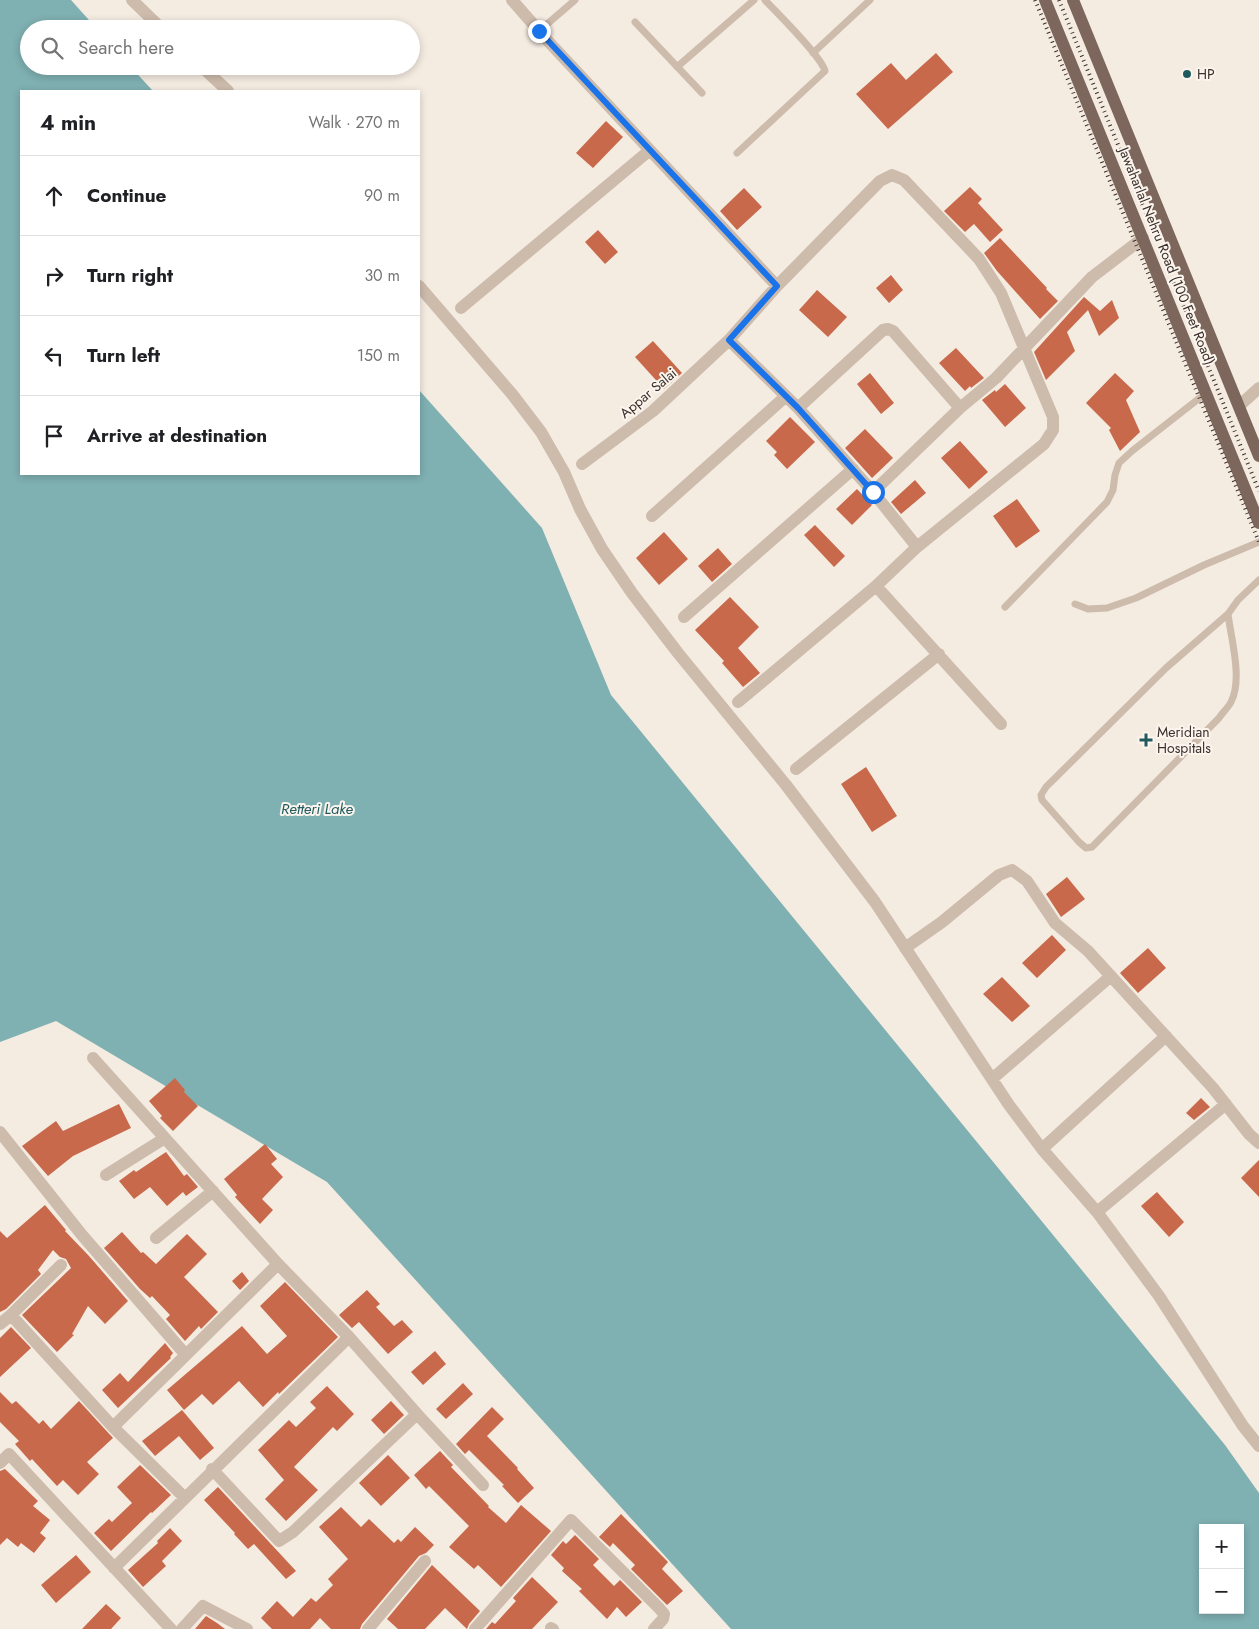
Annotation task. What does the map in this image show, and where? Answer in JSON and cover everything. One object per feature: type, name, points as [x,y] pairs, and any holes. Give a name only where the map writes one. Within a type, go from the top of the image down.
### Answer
[{"type":"main road","name":"Jawaharlal Nehru Road (100 Feet Road)","points":[[1045,0],[1259,524]]},
{"type":"main road","name":"Jawaharlal Nehru Road (100 Feet Road)","points":[[1073,0],[1259,456]]},
{"type":"street","points":[[132,0],[153,20]]},
{"type":"street","points":[[512,0],[777,286]]},
{"type":"street","points":[[211,75],[227,90]]},
{"type":"street","points":[[461,308],[650,150]]},
{"type":"street","name":"Appar Salai","points":[[582,464],[653,411],[729,340],[777,286],[880,181],[892,176],[904,180],[980,259],[1001,293],[1053,417],[1053,430],[1044,444],[917,547],[876,586],[738,702]]},
{"type":"street","points":[[873,492],[960,408],[996,378],[1092,277],[1143,238]]},
{"type":"street","points":[[420,287],[506,387],[541,432],[564,472],[580,509],[602,549],[632,593],[678,653],[786,785],[875,902],[992,1079],[1042,1148],[1097,1212],[1159,1296],[1259,1446]]},
{"type":"street","points":[[798,408],[883,330],[888,328],[893,331],[960,408]]},
{"type":"street","points":[[729,340],[798,408],[873,492],[917,547]]},
{"type":"street","points":[[1239,406],[1259,388]]},
{"type":"street","points":[[652,516],[785,397]]},
{"type":"street","points":[[684,617],[852,469]]},
{"type":"street","points":[[876,586],[1001,724]]},
{"type":"street","points":[[796,769],[939,654]]},
{"type":"street","points":[[905,948],[942,922],[999,875],[1012,870],[1027,881],[1055,923],[1088,952],[1111,976],[1226,1104],[1259,1144]]},
{"type":"street","points":[[992,1079],[1111,976]]},
{"type":"street","points":[[1042,1148],[1166,1036]]},
{"type":"street","points":[[93,1058],[278,1264],[349,1337],[483,1485]]},
{"type":"street","points":[[1097,1212],[1226,1104]]},
{"type":"street","points":[[0,1132],[82,1235],[185,1354]]},
{"type":"street","points":[[106,1175],[165,1138]]},
{"type":"street","points":[[156,1238],[213,1191]]},
{"type":"street","points":[[112,1427],[278,1264]]},
{"type":"street","points":[[0,1324],[61,1266]]},
{"type":"street","points":[[11,1315],[112,1427],[185,1498]]},
{"type":"street","points":[[114,1568],[212,1469],[349,1337]]},
{"type":"street","points":[[212,1469],[279,1541],[293,1532],[417,1414]]},
{"type":"street","points":[[3,1454],[171,1629]]},
{"type":"street","points":[[475,1629],[571,1520],[660,1608],[664,1614],[663,1619],[654,1629]]},
{"type":"street","points":[[368,1629],[425,1561]]},
{"type":"street","points":[[182,1629],[203,1606],[247,1629]]},
{"type":"lane","points":[[539,31],[575,0]]},
{"type":"lane","points":[[677,67],[754,0]]},
{"type":"lane","points":[[737,153],[825,72],[824,66],[814,53],[765,0]]},
{"type":"lane","points":[[814,53],[870,0]]},
{"type":"lane","points":[[635,22],[702,93]]},
{"type":"lane","points":[[1005,607],[1107,502],[1113,490],[1119,463],[1132,450],[1206,393]]},
{"type":"lane","points":[[1075,604],[1088,609],[1106,608],[1136,598],[1204,565],[1259,542]]},
{"type":"lane","points":[[1228,614],[1236,670],[1236,687],[1231,702],[1219,718],[1092,847],[1086,848],[1042,800],[1041,794],[1166,668],[1228,614],[1238,600],[1259,580]]},
{"type":"water","name":"Retteri Lake","points":[[0,0],[71,0],[89,20],[20,20],[20,75],[138,75],[152,90],[20,90],[20,475],[420,475],[420,391],[542,528],[611,695],[1225,1445],[1259,1493],[1259,1629],[731,1629],[327,1182],[56,1021],[0,1042]]},
{"type":"building","points":[[936,53],[953,72],[888,129],[856,94],[891,63],[906,80]]},
{"type":"building","points":[[606,121],[623,137],[593,168],[576,153]]},
{"type":"building","points":[[970,187],[982,199],[978,203],[1003,230],[990,242],[974,224],[965,232],[944,211]]},
{"type":"building","points":[[744,188],[762,207],[737,230],[720,211]]},
{"type":"building","points":[[598,230],[618,252],[605,264],[585,242]]},
{"type":"building","points":[[1000,238],[1058,301],[1040,319],[997,271],[984,253]]},
{"type":"building","points":[[891,275],[903,290],[889,303],[876,288]]},
{"type":"building","points":[[817,290],[847,317],[828,337],[799,310]]},
{"type":"building","points":[[1084,297],[1100,311],[1112,300],[1119,318],[1099,336],[1088,310],[1067,332],[1075,351],[1046,380],[1034,352]]},
{"type":"building","points":[[653,341],[682,373],[664,389],[635,357]]},
{"type":"building","points":[[956,348],[984,378],[965,391],[939,363]]},
{"type":"building","points":[[870,373],[894,403],[881,414],[857,384]]},
{"type":"building","points":[[1115,373],[1134,391],[1126,400],[1140,432],[1120,451],[1109,430],[1111,428],[1086,403]]},
{"type":"building","points":[[1005,384],[1026,408],[1005,427],[982,400]]},
{"type":"building","points":[[790,417],[815,442],[787,469],[774,455],[777,452],[766,441]]},
{"type":"building","points":[[865,429],[893,458],[872,478],[845,448]]},
{"type":"building","points":[[960,441],[988,472],[969,489],[941,458]]},
{"type":"building","points":[[915,480],[926,493],[901,514],[891,502]]},
{"type":"building","points":[[857,489],[872,505],[852,525],[836,509]]},
{"type":"building","points":[[1017,499],[1040,531],[1016,548],[993,516]]},
{"type":"building","points":[[815,525],[845,556],[834,567],[804,535]]},
{"type":"building","points":[[664,532],[688,559],[659,585],[636,558]]},
{"type":"building","points":[[718,548],[732,564],[712,582],[698,566]]},
{"type":"building","points":[[730,597],[759,627],[738,648],[760,673],[743,687],[722,663],[724,661],[695,630]]},
{"type":"building","points":[[866,767],[897,816],[872,832],[841,784]]},
{"type":"building","points":[[1067,877],[1085,899],[1061,917],[1046,894]]},
{"type":"building","points":[[1052,935],[1066,950],[1037,978],[1022,963]]},
{"type":"building","points":[[1148,948],[1166,968],[1138,993],[1120,973]]},
{"type":"building","points":[[1002,977],[1030,1006],[1012,1022],[983,994]]},
{"type":"building","points":[[175,1078],[185,1090],[184,1092],[198,1106],[173,1131],[160,1118],[162,1116],[149,1101]]},
{"type":"building","points":[[1201,1098],[1210,1107],[1194,1120],[1186,1113]]},
{"type":"building","points":[[119,1104],[131,1128],[73,1156],[48,1176],[22,1146],[56,1121],[63,1131]]},
{"type":"building","points":[[265,1144],[277,1159],[271,1164],[283,1177],[262,1199],[273,1210],[260,1224],[235,1197],[237,1195],[224,1179]]},
{"type":"building","points":[[166,1152],[184,1176],[187,1174],[198,1187],[186,1196],[183,1192],[167,1206],[150,1187],[134,1199],[119,1181]]},
{"type":"building","points":[[1259,1160],[1259,1197],[1241,1178]]},
{"type":"building","points":[[1157,1192],[1184,1222],[1169,1237],[1141,1206]]},
{"type":"building","points":[[45,1205],[65,1231],[128,1301],[105,1324],[88,1306],[72,1334],[74,1335],[57,1352],[22,1315],[71,1268],[66,1259],[60,1257],[53,1250],[38,1270],[41,1274],[6,1309],[0,1312],[0,1231],[7,1238]]},
{"type":"building","points":[[122,1232],[141,1253],[143,1252],[156,1264],[187,1234],[207,1254],[184,1277],[218,1312],[201,1329],[199,1326],[185,1341],[166,1319],[170,1315],[152,1296],[150,1298],[140,1289],[104,1248]]},
{"type":"building","points":[[242,1272],[249,1281],[240,1290],[232,1281]]},
{"type":"building","points":[[285,1282],[338,1337],[263,1407],[239,1381],[213,1405],[202,1394],[184,1410],[167,1390],[242,1326],[267,1354],[287,1336],[260,1306]]},
{"type":"building","points":[[367,1290],[380,1304],[376,1307],[394,1326],[402,1320],[413,1332],[388,1354],[359,1322],[352,1328],[339,1315]]},
{"type":"building","points":[[11,1327],[31,1348],[0,1377],[0,1338]]},
{"type":"building","points":[[165,1343],[173,1353],[171,1358],[118,1408],[102,1390],[120,1373],[128,1382]]},
{"type":"building","points":[[435,1351],[446,1364],[423,1385],[411,1372]]},
{"type":"building","points":[[463,1383],[473,1394],[446,1419],[436,1409]]},
{"type":"building","points":[[327,1386],[354,1414],[337,1431],[333,1427],[294,1467],[318,1490],[286,1521],[265,1499],[284,1480],[258,1450],[289,1420],[296,1427],[316,1408],[310,1402]]},
{"type":"building","points":[[0,1392],[12,1404],[16,1401],[39,1424],[43,1420],[51,1429],[79,1401],[113,1438],[87,1462],[99,1474],[78,1495],[63,1480],[57,1486],[15,1444],[19,1441],[0,1422]]},
{"type":"building","points":[[391,1401],[404,1415],[384,1434],[371,1420]]},
{"type":"building","points":[[492,1407],[504,1419],[487,1436],[518,1468],[534,1488],[518,1503],[502,1486],[504,1485],[469,1450],[465,1454],[456,1444]]},
{"type":"building","points":[[182,1410],[214,1448],[200,1460],[179,1436],[155,1456],[142,1441]]},
{"type":"building","points":[[440,1451],[453,1465],[451,1467],[488,1507],[506,1523],[521,1505],[551,1531],[501,1587],[478,1565],[474,1569],[449,1547],[469,1526],[429,1486],[426,1489],[414,1475]]},
{"type":"building","points":[[388,1455],[410,1478],[381,1506],[359,1483]]},
{"type":"building","points":[[140,1465],[171,1495],[111,1551],[94,1533],[109,1519],[112,1522],[132,1503],[117,1487]]},
{"type":"building","points":[[5,1469],[38,1501],[33,1506],[50,1520],[40,1533],[46,1538],[34,1553],[21,1543],[18,1547],[7,1538],[0,1545],[0,1471]]},
{"type":"building","points":[[218,1487],[296,1571],[286,1579],[254,1544],[248,1549],[234,1534],[204,1500]]},
{"type":"building","points":[[341,1507],[361,1527],[369,1519],[394,1543],[398,1539],[401,1542],[415,1527],[434,1545],[426,1553],[419,1556],[362,1624],[360,1629],[331,1629],[320,1618],[310,1629],[272,1629],[261,1618],[277,1601],[293,1617],[311,1598],[316,1602],[333,1585],[328,1579],[348,1559],[319,1527]]},
{"type":"building","points":[[621,1514],[668,1562],[662,1569],[683,1591],[667,1605],[631,1569],[635,1565],[613,1543],[610,1547],[599,1537]]},
{"type":"building","points":[[170,1528],[182,1541],[162,1561],[166,1566],[143,1587],[128,1570],[158,1543],[157,1541]]},
{"type":"building","points":[[575,1535],[599,1559],[593,1565],[614,1586],[620,1580],[642,1602],[626,1617],[617,1607],[607,1619],[579,1591],[582,1589],[562,1571],[564,1568],[551,1555],[563,1541],[566,1544]]},
{"type":"building","points":[[76,1555],[91,1572],[56,1603],[41,1585]]},
{"type":"building","points":[[432,1565],[480,1611],[467,1629],[445,1608],[425,1629],[398,1629],[387,1619]]},
{"type":"building","points":[[532,1577],[558,1602],[532,1629],[486,1629],[492,1622],[495,1624],[516,1601],[513,1598]]},
{"type":"building","points":[[106,1604],[121,1618],[111,1629],[82,1629]]},
{"type":"building","points":[[206,1616],[217,1623],[225,1629],[195,1629]]},
{"type":"railway","points":[[1035,0],[1259,542]]},
{"type":"railway","points":[[1059,0],[1259,491]]},
{"type":"place","name":"HP","points":[[1187,74]]},
{"type":"place","name":"Meridian Hospitals","points":[[1146,740]]},
{"type":"route","points":[[539,31],[777,286],[729,340],[798,408],[873,492]]}]
